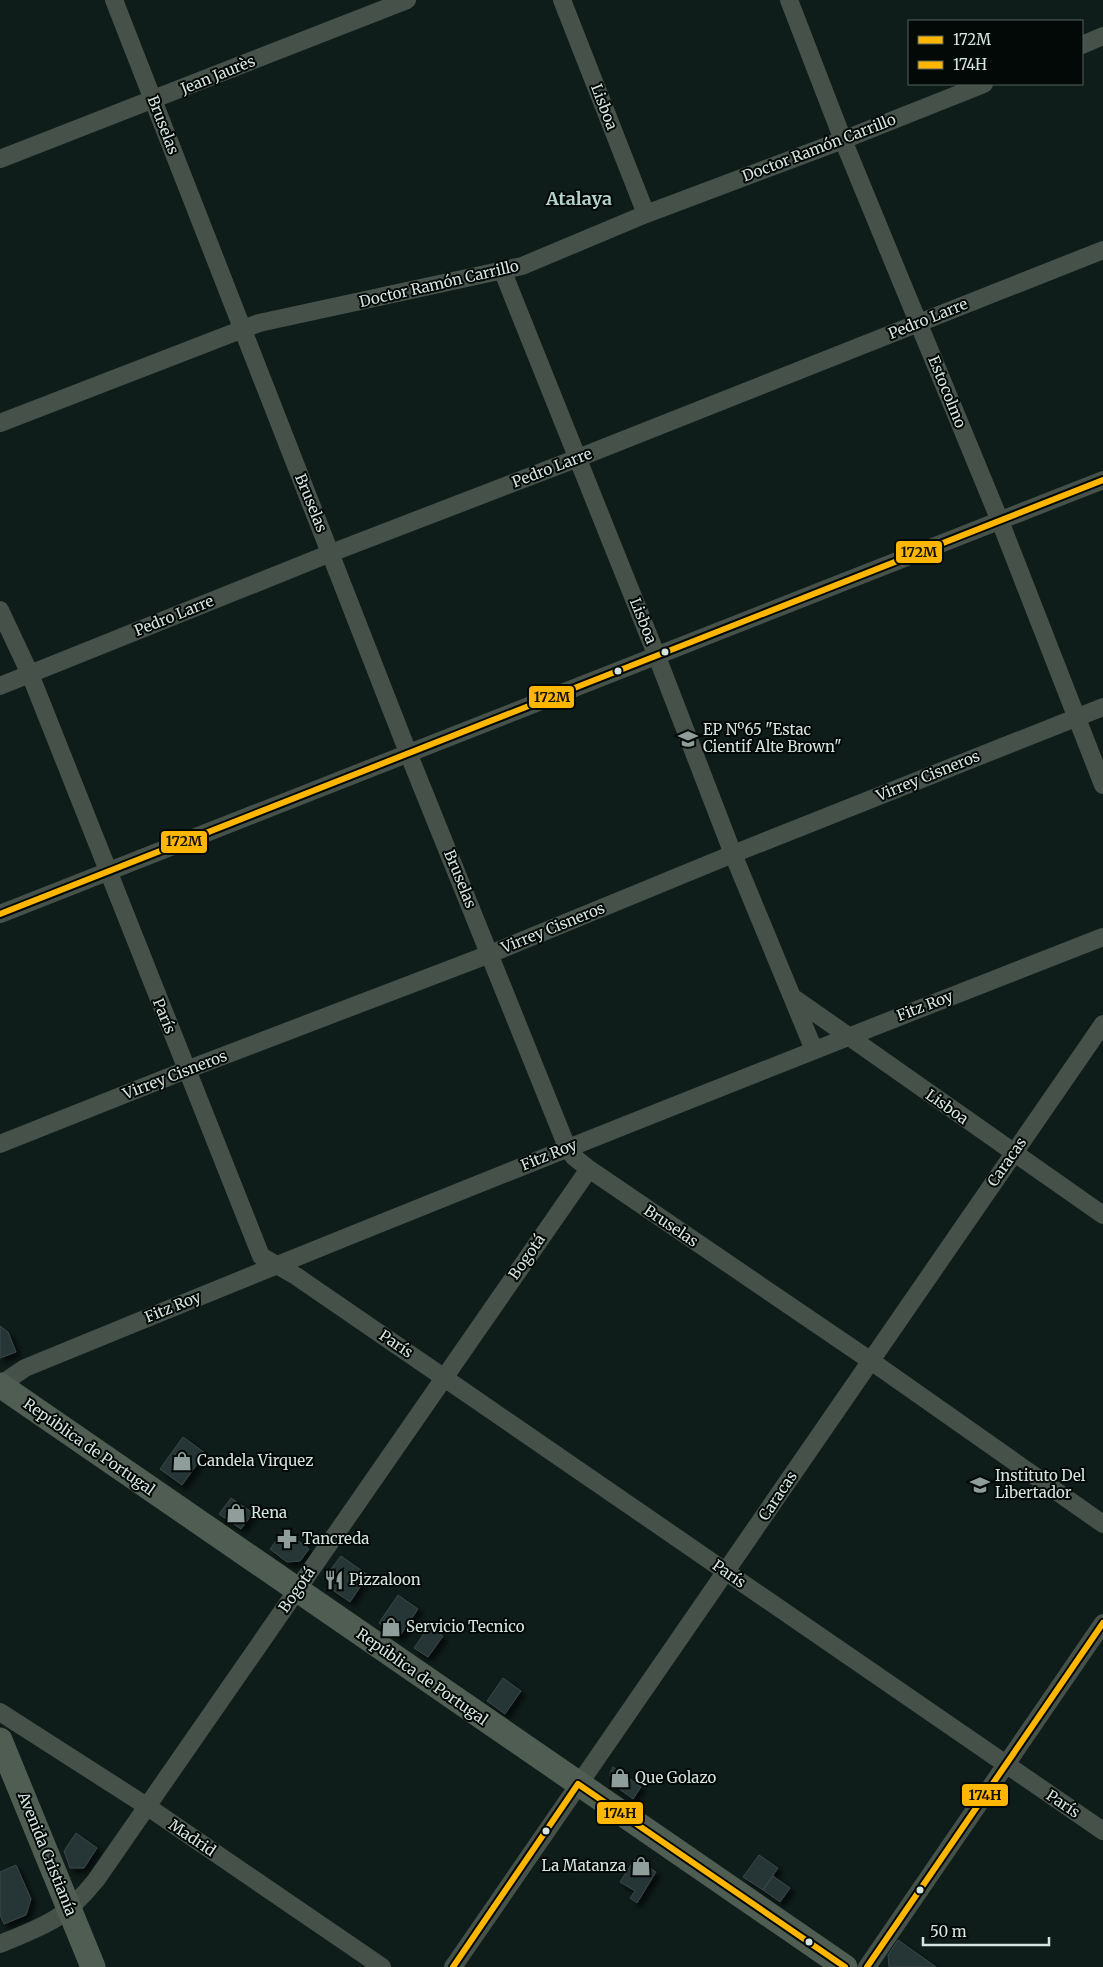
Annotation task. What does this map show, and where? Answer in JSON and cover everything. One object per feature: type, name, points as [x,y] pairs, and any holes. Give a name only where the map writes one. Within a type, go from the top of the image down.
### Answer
[{"type":"main road","name":"República de Portugal","points":[[0,1385],[845,1967]]},
{"type":"main road","name":"Avenida Cristianía","points":[[0,1740],[93,1967]]},
{"type":"street","name":"Bruselas","points":[[114,0],[409,754],[567,1147],[574,1158],[871,1361],[1103,1524]]},
{"type":"street","name":"Jean Jaurès","points":[[0,159],[407,0]]},
{"type":"street","name":"Lisboa","points":[[562,0],[646,214]]},
{"type":"street","name":"Estocolmo","points":[[789,0],[843,140],[1000,521],[1103,785]]},
{"type":"street","points":[[1083,45],[1103,36]]},
{"type":"street","name":"Doctor Ramón Carrillo","points":[[0,424],[259,323],[504,272],[646,214],[843,140],[981,85]]},
{"type":"street","name":"Pedro Larre","points":[[0,686],[331,553],[578,458],[1103,250]]},
{"type":"street","name":"Lisboa","points":[[504,272],[656,654],[733,854],[814,1050]]},
{"type":"street","points":[[0,914],[409,754],[656,654],[1103,480]]},
{"type":"street","name":"París","points":[[0,610],[30,674],[261,1256],[296,1276],[444,1376],[1103,1831]]},
{"type":"street","name":"Virrey Cisneros","points":[[0,1144],[186,1070],[490,954],[733,854],[1103,707]]},
{"type":"street","name":"Fitz Roy","points":[[0,1385],[24,1368],[276,1265],[567,1147],[1103,937]]},
{"type":"street","name":"Lisboa","points":[[793,998],[1103,1215]]},
{"type":"street","name":"Caracas","points":[[453,1967],[1103,1024]]},
{"type":"street","name":"Bogotá","points":[[0,1944],[50,1923],[70,1909],[96,1880],[588,1169]]},
{"type":"street","points":[[868,1967],[1103,1623]]},
{"type":"street","name":"Madrid","points":[[0,1712],[148,1807],[382,1967]]},
{"type":"building","points":[[0,1326],[8,1332],[16,1352],[0,1358]]},
{"type":"building","name":"Candela Virquez","points":[[183,1437],[205,1453],[182,1485],[160,1469]]},
{"type":"building","name":"Rena","points":[[231,1498],[253,1513],[241,1529],[219,1514]]},
{"type":"building","name":"Tancreda","points":[[284,1530],[309,1549],[300,1561],[287,1562],[270,1549]]},
{"type":"building","points":[[341,1556],[368,1575],[350,1602],[328,1587],[328,1573]]},
{"type":"building","points":[[398,1595],[418,1609],[399,1637],[379,1623]]},
{"type":"building","points":[[429,1626],[443,1636],[428,1657],[414,1648]]},
{"type":"building","points":[[503,1678],[521,1691],[505,1714],[487,1701]]},
{"type":"building","name":"Que Golazo","points":[[613,1767],[641,1787],[633,1799],[611,1783],[610,1773]]},
{"type":"building","points":[[76,1833],[97,1848],[84,1868],[70,1868],[64,1851]]},
{"type":"building","points":[[759,1855],[778,1868],[763,1890],[743,1877]]},
{"type":"building","points":[[635,1859],[656,1872],[637,1903],[630,1898],[635,1891],[620,1882]]},
{"type":"building","points":[[16,1865],[31,1899],[26,1915],[4,1924],[0,1915],[0,1872]]},
{"type":"building","points":[[773,1876],[790,1888],[780,1902],[763,1890]]},
{"type":"building","points":[[898,1940],[936,1967],[889,1967],[888,1955]]},
{"type":"transit line","name":"172M","points":[[0,914],[1103,480]]},
{"type":"transit line","name":"174H","points":[[867,1967],[1103,1623]]},
{"type":"transit line","name":"174H","points":[[453,1967],[578,1784],[845,1967]]},
{"type":"place","name":"EP Nº65 \"Estac Cientif Alte Brown\"","points":[[688,739]]},
{"type":"place","name":"Candela Virquez","points":[[182,1461]]},
{"type":"place","name":"Instituto Del Libertador","points":[[980,1485]]},
{"type":"place","name":"Rena","points":[[236,1513]]},
{"type":"place","name":"Tancreda","points":[[287,1539]]},
{"type":"place","name":"Pizzaloon","points":[[334,1580]]},
{"type":"place","name":"Servicio Tecnico","points":[[391,1627]]},
{"type":"place","name":"Que Golazo","points":[[620,1778]]},
{"type":"place","name":"La Matanza","points":[[641,1866]]},
{"type":"district","name":"Atalaya","points":[[579,199]]}]
